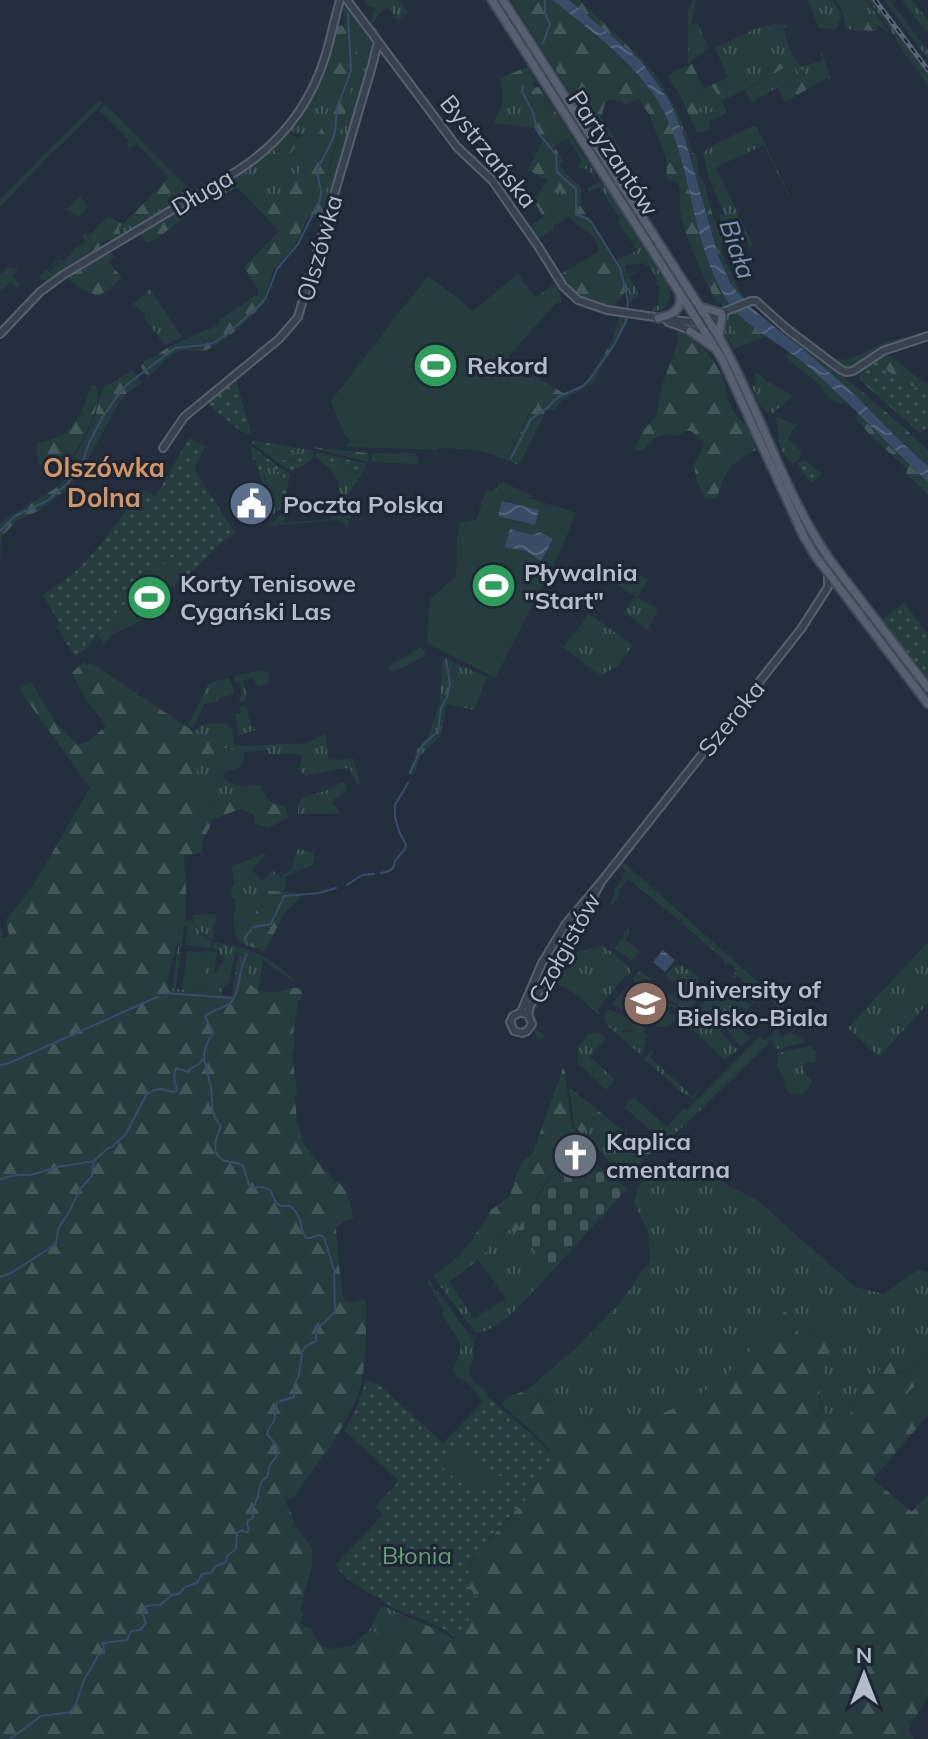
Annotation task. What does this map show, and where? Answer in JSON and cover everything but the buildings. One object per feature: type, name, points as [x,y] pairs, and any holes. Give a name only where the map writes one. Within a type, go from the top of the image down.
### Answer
[{"type":"main road","name":"Partyzantów","points":[[492,0],[700,325]]},
{"type":"main road","name":"Partyzantów","points":[[503,0],[709,321]]},
{"type":"main road","points":[[658,318],[673,314],[678,308],[680,299],[676,286]]},
{"type":"main road","points":[[700,307],[724,313],[719,337]]},
{"type":"main road","points":[[709,321],[739,374],[808,527],[928,688]]},
{"type":"main road","points":[[700,325],[745,408],[799,529],[834,586],[928,704]]},
{"type":"main road","points":[[690,331],[715,348]]},
{"type":"main road","points":[[904,672],[912,667]]},
{"type":"street","name":"Długa","points":[[0,334],[44,289],[63,275],[237,171],[273,144],[294,120],[311,93],[326,56],[340,0]]},
{"type":"street","name":"Bystrzańska","points":[[347,0],[457,147],[492,180],[567,291],[584,303],[700,325]]},
{"type":"street","name":"Olszówka","points":[[163,448],[184,417],[279,339],[298,317],[378,42]]},
{"type":"street","name":"Bystrzańska","points":[[658,318],[690,331],[754,301],[840,369],[849,372],[883,351],[928,336]]},
{"type":"street","points":[[834,586],[845,580]]},
{"type":"street","name":"Szeroka","points":[[821,599],[834,586]]},
{"type":"street","name":"Szeroka","points":[[638,835],[834,586]]},
{"type":"street","name":"Czołgistów","points":[[601,882],[572,939],[524,1014],[542,963],[565,925],[638,835]]},
{"type":"green space","points":[[365,0],[399,0],[408,12],[398,20],[388,7],[379,14],[373,23],[384,41],[369,21],[373,10],[376,10],[364,3]]},
{"type":"green space","points":[[496,0],[499,0],[684,289],[669,269]]},
{"type":"green space","points":[[511,0],[553,0],[621,58],[651,92],[673,131],[702,241],[714,274],[731,306],[722,309],[695,258],[681,215],[678,183],[667,178],[666,158],[650,116],[639,99],[625,105],[610,99],[605,103],[602,115],[589,122]]},
{"type":"green space","points":[[569,0],[579,0],[641,61]]},
{"type":"green space","points":[[693,0],[696,0],[691,25],[697,23],[709,48],[688,64],[688,11]]},
{"type":"green space","points":[[808,0],[832,0],[840,14],[835,29],[819,28]]},
{"type":"green space","points":[[836,0],[845,0],[852,10],[856,30],[846,29],[843,12]]},
{"type":"green space","points":[[845,0],[859,0],[877,31],[856,30],[852,10]]},
{"type":"green space","points":[[859,0],[866,0],[890,33],[878,25],[877,31]]},
{"type":"green space","points":[[868,0],[873,0],[928,73],[928,85],[896,37]]},
{"type":"green space","points":[[884,0],[890,0],[928,50],[928,59]]},
{"type":"green space","points":[[902,0],[912,0],[928,20],[928,34]]},
{"type":"green space","points":[[346,7],[358,24],[353,29],[358,47],[349,100],[328,170],[325,190],[329,197],[322,220],[308,217],[295,245],[274,269],[265,295],[268,298],[256,312],[222,341],[206,350],[176,353],[148,378],[141,367],[144,361],[210,330],[258,294],[244,267],[279,231],[247,197],[271,202],[281,199],[295,179],[307,147],[314,144],[336,84],[324,72],[337,26],[345,25],[343,8]]},
{"type":"green space","points":[[358,24],[373,47],[329,197],[325,190],[326,181],[349,100],[358,47],[353,29]]},
{"type":"green space","points":[[774,24],[788,28],[783,28],[790,51],[799,65],[796,68],[799,75],[752,102],[745,90],[788,66],[785,61],[758,77],[736,80],[728,78],[715,48],[755,29]]},
{"type":"green space","points":[[821,51],[831,78],[811,87],[800,67],[822,61]]},
{"type":"green space","points":[[642,59],[673,103],[693,153],[690,154],[676,116]]},
{"type":"green space","points":[[789,61],[788,66],[722,101],[711,85],[728,78],[751,79]]},
{"type":"green space","points":[[692,64],[704,88],[698,96],[699,112],[712,111],[722,101],[727,113],[710,121],[709,130],[697,133],[668,77]]},
{"type":"green space","points":[[799,65],[811,87],[785,102],[778,88],[799,75],[796,67]]},
{"type":"green space","points":[[527,67],[535,81],[532,84],[534,88],[539,87],[570,134],[553,144],[563,161],[560,165],[580,186],[580,205],[623,272],[628,291],[615,306],[584,297],[561,274],[599,251],[594,238],[570,217],[569,197],[562,192],[553,193],[551,197],[553,229],[538,239],[529,226],[543,217],[534,201],[547,180],[528,170],[542,142],[535,128],[494,123],[496,118],[536,119],[540,108],[533,97],[519,86],[501,84],[500,78]]},
{"type":"green space","points":[[324,72],[326,76],[334,78],[336,84],[326,118],[314,144],[307,148],[296,180],[286,194],[281,199],[268,202],[247,197],[237,187],[195,210],[196,200],[273,149],[278,153],[294,140],[287,135],[289,132],[299,140],[302,135],[291,130],[310,102]]},
{"type":"green space","points":[[511,83],[524,89],[538,104],[540,108],[536,120],[496,118],[503,103],[501,84]]},
{"type":"green space","points":[[711,85],[722,101],[712,113],[705,114],[699,112],[697,100],[699,92]]},
{"type":"green space","points":[[99,100],[102,102],[100,106],[0,207],[0,199]]},
{"type":"green space","points":[[105,105],[174,174],[170,178],[136,143],[129,147],[129,140],[100,111]]},
{"type":"green space","points":[[600,118],[627,161],[621,172],[590,125]]},
{"type":"green space","points":[[753,126],[763,137],[791,199],[764,145],[716,167],[753,246],[750,248],[742,232],[737,233],[731,226],[726,229],[722,225],[719,216],[724,213],[709,179],[703,153]]},
{"type":"green space","points":[[570,134],[595,173],[594,177],[588,169],[578,165],[582,161],[568,138],[554,146]]},
{"type":"green space","points":[[287,135],[294,140],[295,147],[291,153],[283,155],[273,149]]},
{"type":"green space","points":[[690,154],[696,154],[699,176],[703,179],[724,242],[720,244],[725,259],[743,300],[726,276],[700,195]]},
{"type":"green space","points":[[173,174],[187,186],[160,209],[128,227],[123,224]]},
{"type":"green space","points":[[598,183],[603,184],[669,287],[669,300],[662,309],[653,311],[654,305],[658,305],[659,285],[655,284],[658,281],[645,263],[626,265],[626,273],[638,272],[629,277],[638,292],[630,308],[626,283],[617,260],[637,250],[599,187],[588,191]]},
{"type":"green space","points":[[187,186],[193,194],[120,237],[118,227],[183,192]]},
{"type":"green space","points":[[559,191],[570,197],[570,216],[555,225],[550,201],[553,193]]},
{"type":"green space","points":[[80,196],[88,206],[79,217],[67,209]]},
{"type":"green space","points":[[187,205],[191,212],[147,243],[140,233]]},
{"type":"green space","points":[[109,217],[123,224],[119,227],[120,237],[101,243],[100,248],[81,260],[62,264],[56,260],[65,260],[85,241],[82,236],[85,233],[89,236]]},
{"type":"green space","points":[[109,252],[115,257],[108,261],[122,278],[102,294],[99,296],[82,289],[69,280],[69,276]]},
{"type":"green space","points":[[56,260],[56,266],[81,260],[48,281],[40,279],[46,270],[49,272],[55,268],[52,264]]},
{"type":"green space","points":[[8,267],[18,269],[12,277],[21,285],[17,288],[10,282],[0,292],[0,275]]},
{"type":"green space","name":"Rekord","points":[[518,274],[547,313],[507,358],[537,395],[537,405],[527,417],[507,460],[482,452],[457,449],[346,447],[350,440],[344,434],[331,401],[429,276],[473,311]]},
{"type":"green space","points":[[551,284],[555,285],[562,299],[547,313],[535,298]]},
{"type":"green space","points":[[150,289],[182,337],[165,345],[144,318],[146,315],[133,304]]},
{"type":"green space","points":[[735,312],[767,336],[741,346],[727,318]]},
{"type":"green space","points":[[619,315],[629,317],[592,384],[562,400],[555,409],[546,411],[519,465],[507,460],[537,405],[510,361],[563,393],[577,388],[589,379],[609,346]]},
{"type":"green space","points":[[727,318],[741,346],[734,349],[724,331]]},
{"type":"green space","points":[[793,326],[837,360],[852,358],[888,342],[927,331],[877,349],[855,366],[847,368]]},
{"type":"green space","points":[[677,330],[701,346],[717,366],[731,408],[747,427],[756,450],[730,468],[717,498],[705,499],[699,485],[695,465],[704,442],[691,431],[676,436],[667,434],[655,438],[641,451],[634,449],[656,416],[662,385],[678,338]]},
{"type":"green space","points":[[778,330],[803,344],[913,436],[928,450],[928,466],[855,395]]},
{"type":"green space","points":[[789,352],[845,401],[841,404],[829,398],[820,385],[784,356]]},
{"type":"green space","points":[[884,354],[928,385],[928,429],[920,433],[860,380],[862,370]]},
{"type":"green space","points":[[874,360],[897,378],[928,394],[928,428],[919,432],[860,378],[860,370]]},
{"type":"green space","points":[[132,371],[142,382],[126,394],[117,406],[79,475],[64,492],[38,511],[18,520],[2,536],[0,560],[0,523],[60,485],[67,475],[67,466],[88,433],[103,388]]},
{"type":"green space","points":[[758,373],[793,396],[772,414],[761,407],[752,387],[757,382],[754,374]]},
{"type":"green space","points":[[236,380],[251,435],[239,430],[209,405],[209,400]]},
{"type":"green space","points":[[91,385],[97,386],[97,405],[86,433],[71,458],[66,463],[38,465],[37,444],[69,429],[83,408]]},
{"type":"green space","points":[[858,414],[928,482],[928,494],[855,418]]},
{"type":"green space","points":[[776,417],[798,425],[788,439],[801,452],[795,462],[791,463],[782,451]]},
{"type":"green space","points":[[189,438],[205,447],[194,469],[235,533],[221,542],[186,576],[171,557],[75,656],[56,626],[60,624],[43,595],[74,573],[91,555],[141,489],[156,496]]},
{"type":"green space","points":[[252,440],[298,448],[296,453],[271,451],[285,460],[301,456],[308,458],[308,462],[291,472]]},
{"type":"green space","points":[[250,445],[290,475],[286,494],[279,496],[283,475],[260,459],[272,510],[270,516],[266,516],[264,505],[267,503]]},
{"type":"green space","points":[[311,447],[367,453],[369,458],[367,462]]},
{"type":"green space","points":[[298,448],[314,451],[312,459],[308,462],[308,458],[284,459],[271,451],[296,453]]},
{"type":"green space","points":[[316,452],[367,464],[362,474],[316,457]]},
{"type":"green space","points":[[374,453],[415,454],[419,457],[415,464],[371,462]]},
{"type":"green space","points":[[316,457],[362,474],[346,496],[339,492],[338,481],[332,472]]},
{"type":"green space","points":[[261,458],[283,475],[279,495],[286,494],[291,501],[270,516],[272,509]]},
{"type":"green space","points":[[805,460],[822,474],[811,483],[797,464]]},
{"type":"green space","points":[[503,482],[534,497],[526,497],[573,514],[493,490]]},
{"type":"green space","name":"Pływalnia \"Start\"","points":[[486,490],[576,513],[559,554],[495,678],[427,643],[430,599],[456,576],[460,523],[476,520]]},
{"type":"green space","points":[[298,501],[317,508],[292,508],[284,514],[285,523],[331,519],[330,512],[322,508],[352,515],[347,526],[339,520],[268,526]]},
{"type":"green space","name":"Korty Tenisowe Cygański Las","points":[[171,557],[186,576],[166,592],[166,601],[146,619],[113,634],[104,644],[97,635],[149,576]]},
{"type":"green space","points":[[625,567],[648,580],[637,597],[658,610],[648,630],[624,612],[636,597],[614,582]]},
{"type":"green space","points":[[904,603],[928,634],[928,678],[882,620]]},
{"type":"green space","points":[[589,614],[633,645],[618,666],[601,675],[563,647]]},
{"type":"green space","points":[[421,647],[424,656],[402,668],[390,671],[387,668]]},
{"type":"green space","points":[[444,658],[487,677],[474,710],[447,704],[440,736],[420,756],[414,774],[408,774],[417,750],[429,734],[440,701]]},
{"type":"green space","points":[[84,661],[217,747],[244,752],[244,757],[204,760],[196,767],[204,806],[264,793],[270,802],[285,807],[288,817],[269,828],[254,823],[254,814],[240,809],[214,819],[203,840],[202,853],[184,855],[185,922],[167,982],[170,991],[230,996],[239,952],[249,954],[247,977],[256,989],[280,992],[298,988],[302,991],[298,1000],[292,1053],[297,1123],[304,1144],[341,1185],[352,1208],[353,1219],[341,1222],[336,1228],[344,1300],[365,1299],[366,1303],[366,1347],[359,1391],[339,1433],[293,1498],[285,1502],[294,1523],[312,1548],[312,1565],[300,1611],[303,1612],[301,1626],[311,1628],[319,1644],[329,1649],[354,1645],[370,1632],[392,1638],[397,1634],[400,1619],[405,1616],[454,1639],[476,1608],[467,1585],[467,1575],[477,1553],[518,1508],[529,1470],[549,1449],[502,1405],[506,1397],[531,1392],[563,1411],[598,1420],[630,1420],[661,1414],[689,1401],[715,1383],[740,1362],[784,1312],[798,1321],[798,1337],[802,1340],[836,1310],[840,1313],[839,1324],[820,1390],[820,1405],[827,1416],[841,1422],[848,1417],[873,1376],[889,1361],[895,1365],[895,1372],[905,1373],[928,1352],[928,1375],[908,1392],[904,1401],[907,1407],[912,1406],[928,1391],[928,1415],[873,1479],[912,1512],[928,1494],[928,1697],[909,1727],[914,1739],[0,1739],[0,923],[3,938],[7,937],[6,920],[33,886],[90,788],[19,689],[31,682],[56,723],[77,745],[87,742],[106,726],[72,673]]},
{"type":"green space","points":[[263,670],[269,674],[268,683],[258,687],[253,678],[242,681],[246,701],[240,702],[240,682],[234,682],[234,676]]},
{"type":"green space","points":[[229,678],[233,694],[204,704],[193,728],[188,725],[208,685]]},
{"type":"green space","points":[[245,706],[250,724],[256,730],[240,735],[235,714],[241,713],[239,707]]},
{"type":"green space","points":[[204,724],[226,724],[232,729],[234,744],[242,746],[306,743],[326,734],[328,758],[353,758],[360,783],[357,785],[350,769],[305,776],[299,769],[303,755],[269,754],[268,750],[244,752],[217,747],[193,732]]},
{"type":"green space","points":[[244,757],[240,767],[222,776],[235,784],[261,785],[264,793],[203,806],[196,767],[203,760]]},
{"type":"green space","points":[[345,783],[346,791],[332,803],[339,813],[298,814],[303,798]]},
{"type":"green space","points":[[298,849],[315,853],[312,865],[285,877],[286,886],[282,893],[262,891],[254,919],[243,926],[241,943],[235,934],[232,866],[267,853],[252,870],[262,881],[273,871],[282,878],[291,870]]},
{"type":"green space","points":[[622,861],[784,1005],[781,1009],[763,993],[746,1011],[741,1007],[734,1012],[732,1019],[750,1038],[741,1047],[724,1026],[720,1031],[738,1050],[725,1060],[682,1020],[709,998],[717,986],[736,997],[738,1004],[742,998],[750,1005],[758,995],[737,976],[732,977],[737,970],[730,963],[724,964],[725,961],[682,923],[681,918],[679,920],[628,879],[610,904],[615,894],[613,892],[626,871],[622,867],[618,871],[616,869]]},
{"type":"green space","points":[[262,890],[299,893],[301,896],[284,914],[265,951],[241,943],[243,926],[254,919]]},
{"type":"green space","points":[[216,914],[214,939],[211,939],[199,929],[192,915]]},
{"type":"green space","points":[[190,919],[212,942],[211,948],[185,945],[188,927],[184,926],[175,992],[172,991],[180,932],[185,922]]},
{"type":"green space","points":[[628,929],[625,940],[640,952],[632,961],[615,948],[622,938],[625,939],[622,936]]},
{"type":"green space","points":[[214,942],[259,954],[295,982],[260,956],[263,962],[258,990],[248,977],[250,960],[239,952],[235,953],[229,982],[221,995],[177,992],[177,989],[202,991],[207,953],[203,951],[217,952],[214,974],[225,958],[219,956],[219,950],[213,949]]},
{"type":"green space","points":[[928,942],[928,1003],[879,1057],[848,1028]]},
{"type":"green space","points":[[602,944],[630,968],[628,976],[597,1010],[598,1014],[569,989],[553,982],[534,1013],[536,1029],[545,1036],[541,1040],[537,1038],[533,1009],[568,951],[573,954]]},
{"type":"green space","points":[[187,951],[207,953],[202,991],[182,989]]},
{"type":"green space","points":[[681,965],[699,977],[696,988],[710,993],[689,1008],[678,1006],[679,987],[666,975],[674,966]]},
{"type":"green space","points":[[640,971],[671,996],[677,988],[677,1004],[635,983],[633,978]]},
{"type":"green space","points":[[628,985],[635,987],[648,1024],[614,1005]]},
{"type":"green space","points":[[637,989],[683,1009],[683,1013],[670,1006],[668,1013],[678,1017],[672,1024],[663,1027],[650,1024]]},
{"type":"green space","points":[[607,1010],[632,1021],[628,1030],[622,1033],[628,1031],[633,1035],[629,1030],[633,1021],[645,1028],[643,1032],[647,1035],[642,1056],[606,1024],[604,1016]]},
{"type":"green space","points":[[776,1029],[782,1037],[790,1032],[805,1042],[780,1049],[774,1048],[773,1039],[686,1124],[651,1154],[646,1150],[657,1136],[624,1107],[634,1097],[667,1127],[760,1036],[764,1040],[770,1036],[773,1038],[771,1035]]},
{"type":"green space","points":[[601,1033],[606,1038],[590,1057],[615,1080],[606,1090],[578,1063],[578,1047],[588,1034]]},
{"type":"green space","points":[[810,1046],[816,1051],[817,1060],[803,1065],[802,1069],[812,1082],[803,1093],[789,1093],[777,1067],[778,1053]]},
{"type":"green space","points":[[651,1051],[650,1057],[692,1096],[700,1090],[694,1097],[686,1096],[644,1059]]},
{"type":"green space","points":[[563,1068],[572,1127],[578,1135],[516,1232],[505,1229],[478,1260],[449,1282],[440,1277],[435,1279],[434,1275],[458,1257],[472,1240],[491,1210],[510,1196],[523,1161],[533,1153]]},
{"type":"green space","points":[[569,1087],[651,1154],[645,1157],[595,1116],[582,1134],[574,1126]]},
{"type":"green space","points":[[595,1116],[645,1157],[628,1180],[584,1132]]},
{"type":"green space","points":[[571,1144],[627,1189],[554,1269],[516,1232]]},
{"type":"green space","points":[[677,1163],[707,1174],[758,1201],[855,1287],[883,1294],[918,1270],[928,1272],[928,1352],[909,1371],[895,1371],[895,1365],[841,1423],[829,1417],[822,1406],[820,1393],[825,1361],[840,1320],[821,1323],[802,1340],[784,1312],[748,1354],[705,1392],[655,1417],[628,1422],[584,1417],[558,1409],[526,1391],[575,1349],[621,1302],[650,1260],[648,1231],[634,1203],[638,1186],[656,1170]]},
{"type":"green space","points":[[506,1229],[516,1232],[554,1269],[494,1327],[475,1332],[435,1279],[440,1277],[449,1282],[474,1319],[506,1299],[478,1260]]},
{"type":"green space","points":[[428,1280],[475,1343],[469,1373],[487,1393],[488,1397],[482,1403],[474,1389],[454,1373],[460,1344],[442,1314],[444,1311]]},
{"type":"green space","points":[[928,1375],[928,1391],[907,1407],[904,1401],[907,1393]]},
{"type":"green space","name":"Błonia","points":[[366,1380],[379,1385],[443,1443],[488,1397],[554,1457],[527,1498],[475,1557],[467,1581],[476,1605],[471,1617],[455,1637],[376,1597],[353,1583],[335,1565],[383,1515],[375,1507],[399,1481],[345,1431]]},
{"type":"green space","points":[[458,1445],[503,1477],[506,1484],[497,1490],[488,1485],[467,1486],[457,1480],[441,1466]]},
{"type":"green space","points":[[381,1607],[405,1616],[400,1619],[397,1634],[392,1638],[369,1631]]},
{"type":"water","points":[[553,0],[569,0],[641,61],[670,102],[684,136],[718,254],[730,283],[749,306],[855,395],[928,466],[928,482],[821,378],[730,305],[702,243],[680,155],[664,112],[638,75]]},
{"type":"water","points":[[502,501],[539,510],[535,525],[498,516]]},
{"type":"water","points":[[510,529],[533,535],[540,532],[553,539],[541,561],[526,551],[505,547]]},
{"type":"water","points":[[663,950],[675,960],[665,972],[653,962]]},
{"type":"waterway","points":[[543,43],[550,24],[545,13],[545,0]]},
{"type":"waterway","name":"Olszówka","points":[[0,531],[15,516],[47,501],[68,483],[82,464],[102,418],[129,383],[175,348],[213,343],[226,335],[266,297],[277,269],[298,244],[320,200],[317,170],[332,141],[337,108],[351,71],[348,14]]},
{"type":"waterway","points":[[511,458],[531,419],[558,397],[589,380],[614,345],[626,321],[628,301],[620,268],[592,223],[576,214],[576,189],[557,172],[556,155],[538,132],[532,110],[522,92],[523,86]]},
{"type":"waterway","points":[[410,773],[422,746],[438,731],[441,708],[450,684],[446,659]]},
{"type":"waterway","points":[[381,873],[393,868],[405,849],[395,817],[395,805],[408,783]]},
{"type":"waterway","points":[[347,885],[362,875],[374,874]]},
{"type":"waterway","points":[[247,945],[245,938],[253,927],[271,924],[284,896],[336,888]]},
{"type":"waterway","points":[[10,1739],[41,1716],[71,1712],[97,1656],[104,1652],[103,1643],[127,1640],[131,1631],[140,1630],[146,1623],[143,1615],[146,1606],[160,1605],[185,1587],[197,1583],[202,1574],[211,1573],[216,1566],[226,1562],[227,1556],[236,1549],[237,1533],[242,1530],[247,1533],[249,1530],[247,1523],[252,1519],[251,1511],[260,1485],[277,1455],[278,1447],[267,1434],[274,1421],[277,1402],[294,1397],[302,1352],[316,1341],[316,1328],[335,1312],[334,1270],[324,1237],[306,1238],[295,1210],[277,1204],[270,1190],[249,1185],[243,1166],[223,1160],[215,1149],[221,1127],[213,1112],[204,1060],[205,1048],[213,1033],[205,1016],[233,1000],[247,954]]},
{"type":"waterway","points":[[164,993],[234,998]]},
{"type":"waterway","points":[[0,1065],[157,997]]},
{"type":"waterway","points":[[0,1179],[94,1161],[126,1134],[146,1095],[161,1089],[174,1092],[177,1090],[174,1077],[176,1068],[189,1072],[203,1059]]},
{"type":"waterway","points":[[0,1277],[56,1244],[58,1229],[80,1189],[92,1176],[94,1161]]},
{"type":"railway","points":[[875,0],[928,70]]},
{"type":"place","name":"Rekord","points":[[436,365]]},
{"type":"place","name":"Poczta Polska","points":[[252,504]]},
{"type":"place","name":"Pływalnia \"Start\"","points":[[493,586]]},
{"type":"place","name":"Korty Tenisowe Cygański Las","points":[[149,597]]},
{"type":"place","name":"University of Bielsko-Biala","points":[[646,1003]]},
{"type":"place","name":"Kaplica cmentarna","points":[[575,1155]]},
{"type":"district","name":"Olszówka Dolna","points":[[104,482]]},
{"type":"water label","name":"Biała","points":[[738,249]]}]
